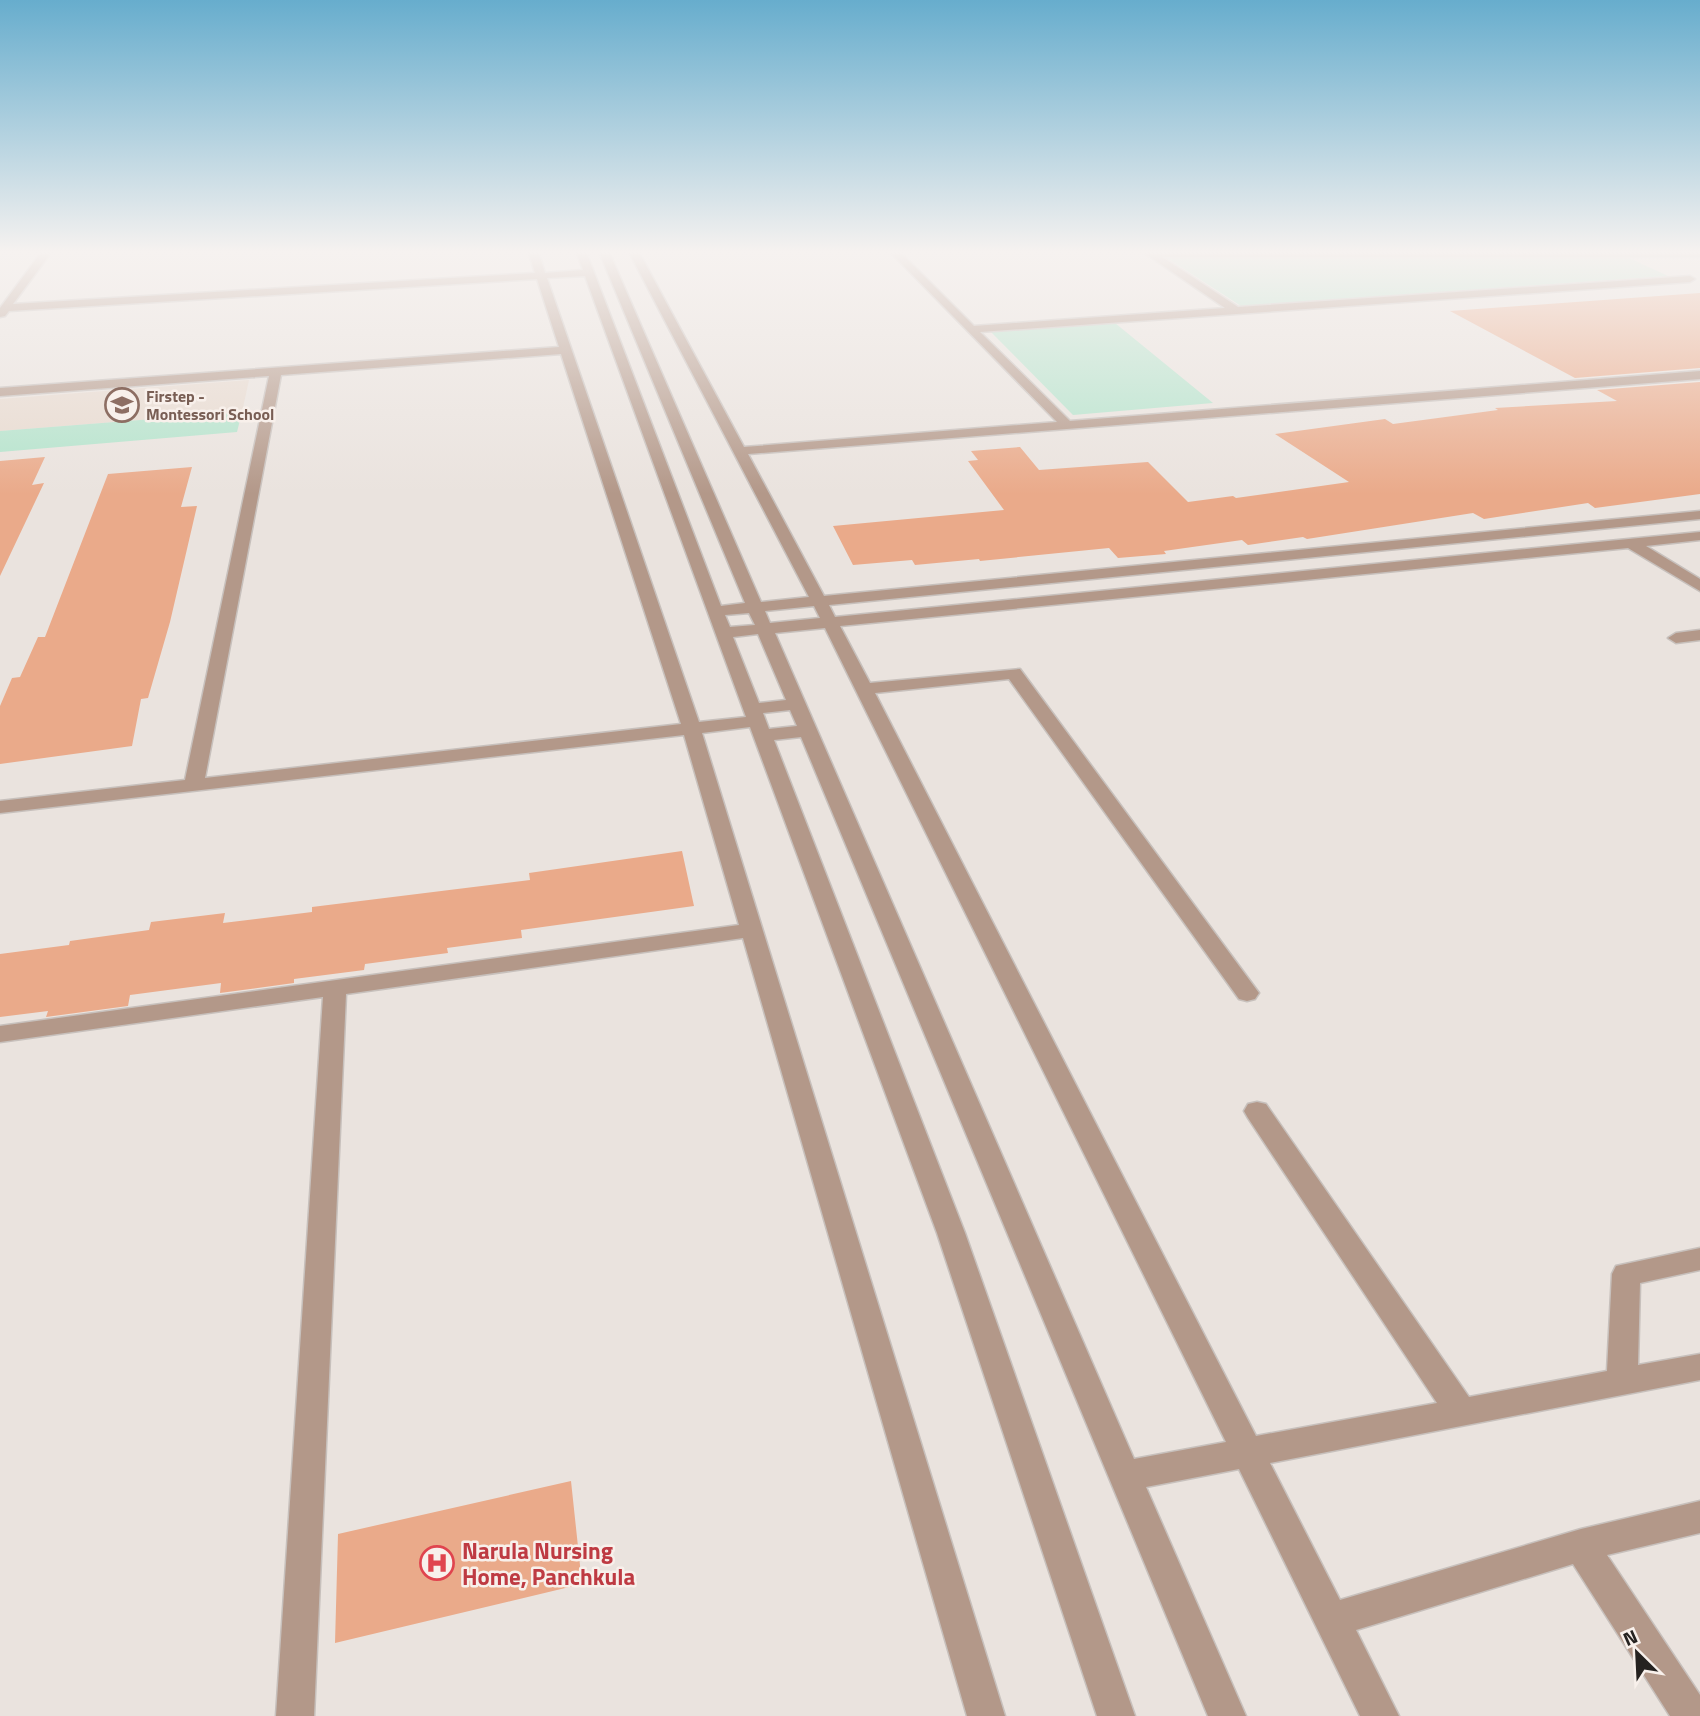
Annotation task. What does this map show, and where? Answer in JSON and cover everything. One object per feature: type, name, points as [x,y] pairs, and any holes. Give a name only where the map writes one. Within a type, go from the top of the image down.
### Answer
[{"type":"street","points":[[561,334],[692,729],[986,1716]]},
{"type":"street","points":[[612,334],[951,1233],[1116,1716]]},
{"type":"street","points":[[639,334],[1227,1716]]},
{"type":"street","points":[[677,334],[830,622],[1380,1716]]},
{"type":"street","points":[[976,334],[1066,424]]},
{"type":"street","points":[[0,392],[566,351]]},
{"type":"street","points":[[194,784],[276,372]]},
{"type":"street","points":[[739,451],[1700,374]]},
{"type":"street","points":[[719,622],[761,618],[819,601],[1700,515]]},
{"type":"street","points":[[719,622],[761,618],[830,622],[1700,536]]},
{"type":"street","points":[[1631,543],[1700,586]]},
{"type":"street","points":[[1676,638],[1700,635]]},
{"type":"street","points":[[864,689],[1014,673],[1247,993]]},
{"type":"street","points":[[757,722],[798,704]]},
{"type":"street","points":[[0,807],[757,722],[809,730]]},
{"type":"street","points":[[0,1034],[752,930]]},
{"type":"street","points":[[295,1716],[335,988]]},
{"type":"street","points":[[1257,1111],[1461,1412]]},
{"type":"street","points":[[1622,1381],[1626,1274],[1700,1259]]},
{"type":"street","points":[[1125,1476],[1700,1367]]},
{"type":"street","points":[[1332,1620],[1581,1545],[1700,1517]]},
{"type":"street","points":[[1581,1545],[1692,1716]]},
{"type":"shaded area","name":"Firstep - Montessori School","points":[[249,380],[242,412],[0,431],[0,399]]},
{"type":"green space","points":[[993,334],[1129,334],[1213,403],[1073,415]]},
{"type":"green space","points":[[242,412],[237,432],[0,452],[0,431]]},
{"type":"building","points":[[1493,334],[1700,334],[1700,368],[1575,378]]},
{"type":"building","points":[[1700,382],[1700,494],[1595,508],[1588,503],[1484,519],[1473,513],[1307,539],[1303,537],[1248,545],[1242,540],[1164,551],[1166,554],[1118,558],[1109,548],[980,561],[915,565],[912,560],[853,565],[833,526],[1004,510],[968,461],[978,460],[971,451],[1020,447],[1039,470],[1148,462],[1188,502],[1233,496],[1236,498],[1349,482],[1275,434],[1385,419],[1393,424],[1498,410],[1495,408],[1617,401],[1597,390]]},
{"type":"building","points":[[45,457],[32,485],[44,483],[0,576],[0,461]]},
{"type":"building","points":[[192,467],[181,507],[197,506],[170,622],[148,698],[141,699],[132,746],[0,764],[0,706],[12,678],[20,677],[38,637],[45,637],[108,474]]},
{"type":"building","points":[[682,851],[694,906],[521,930],[522,938],[447,948],[448,953],[365,964],[364,970],[294,979],[294,983],[220,993],[221,983],[130,995],[128,1006],[46,1017],[48,1011],[0,1017],[0,954],[149,930],[151,922],[225,913],[223,923],[312,912],[312,907],[530,880],[529,873]]},
{"type":"building","points":[[571,1481],[582,1584],[335,1643],[338,1534]]},
{"type":"place","name":"Firstep - Montessori School","points":[[122,405]]},
{"type":"place","name":"Narula Nursing Home, Panchkula","points":[[437,1563]]}]
